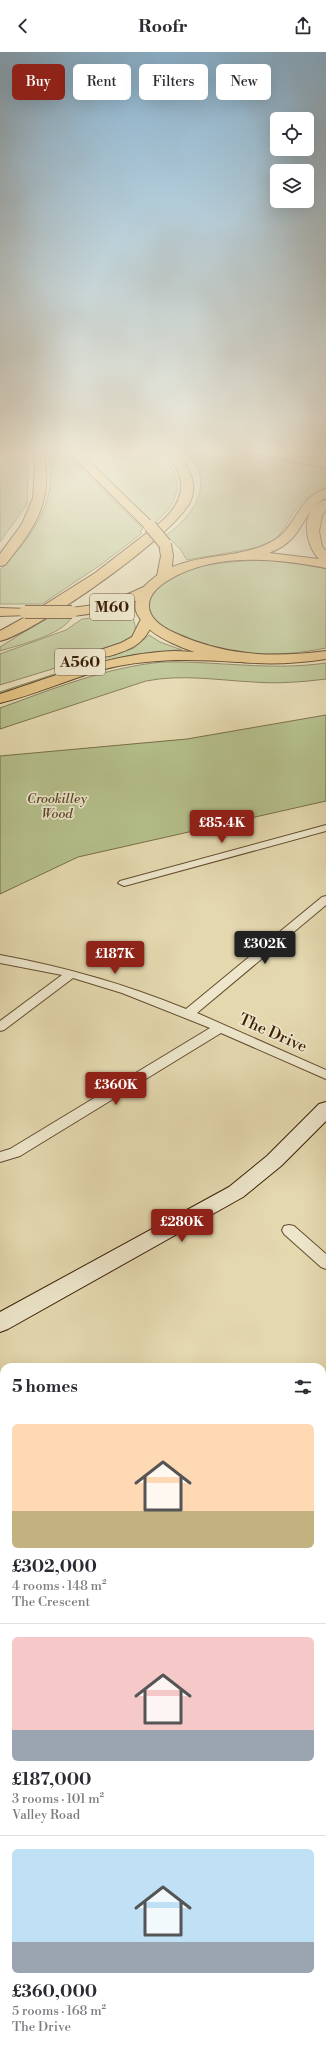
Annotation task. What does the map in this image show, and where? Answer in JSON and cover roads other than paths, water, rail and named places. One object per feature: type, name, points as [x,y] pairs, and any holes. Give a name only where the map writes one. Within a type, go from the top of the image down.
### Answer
[{"type":"highway","points":[[0,562],[13,544]]},
{"type":"highway","name":"M60","points":[[0,637],[32,619],[105,572],[143,544]]},
{"type":"highway","points":[[164,576],[167,561],[167,550],[165,544]]},
{"type":"highway","points":[[147,620],[142,608],[142,600],[148,589],[164,576],[201,563],[237,557],[267,549],[276,544]]},
{"type":"highway","points":[[316,544],[318,550],[326,558]]},
{"type":"highway","points":[[237,557],[288,558],[326,564]]},
{"type":"highway","name":"M60","points":[[0,612],[72,612],[106,609],[126,602],[148,589]]},
{"type":"highway","name":"A560","points":[[147,620],[159,631],[182,643],[202,650],[242,658],[284,660],[326,655]]},
{"type":"main road","name":"A560","points":[[0,688],[129,645],[139,639],[144,632],[147,620]]},
{"type":"main road","name":"A560","points":[[0,699],[104,665],[129,659],[169,654],[242,658]]},
{"type":"main road","points":[[0,1323],[107,1266],[236,1192],[274,1161],[326,1109]]},
{"type":"street","points":[[124,883],[326,828]]},
{"type":"street","points":[[188,1013],[326,899]]},
{"type":"street","points":[[0,959],[36,964],[72,973],[188,1013],[220,1028]]},
{"type":"street","points":[[0,1027],[72,973]]},
{"type":"street","name":"The Drive","points":[[0,1157],[15,1153],[220,1028],[326,1075]]},
{"type":"street","points":[[288,1230],[326,1263]]},
{"type":"park label","name":"Crookilley Wood","points":[[57,806]]}]
